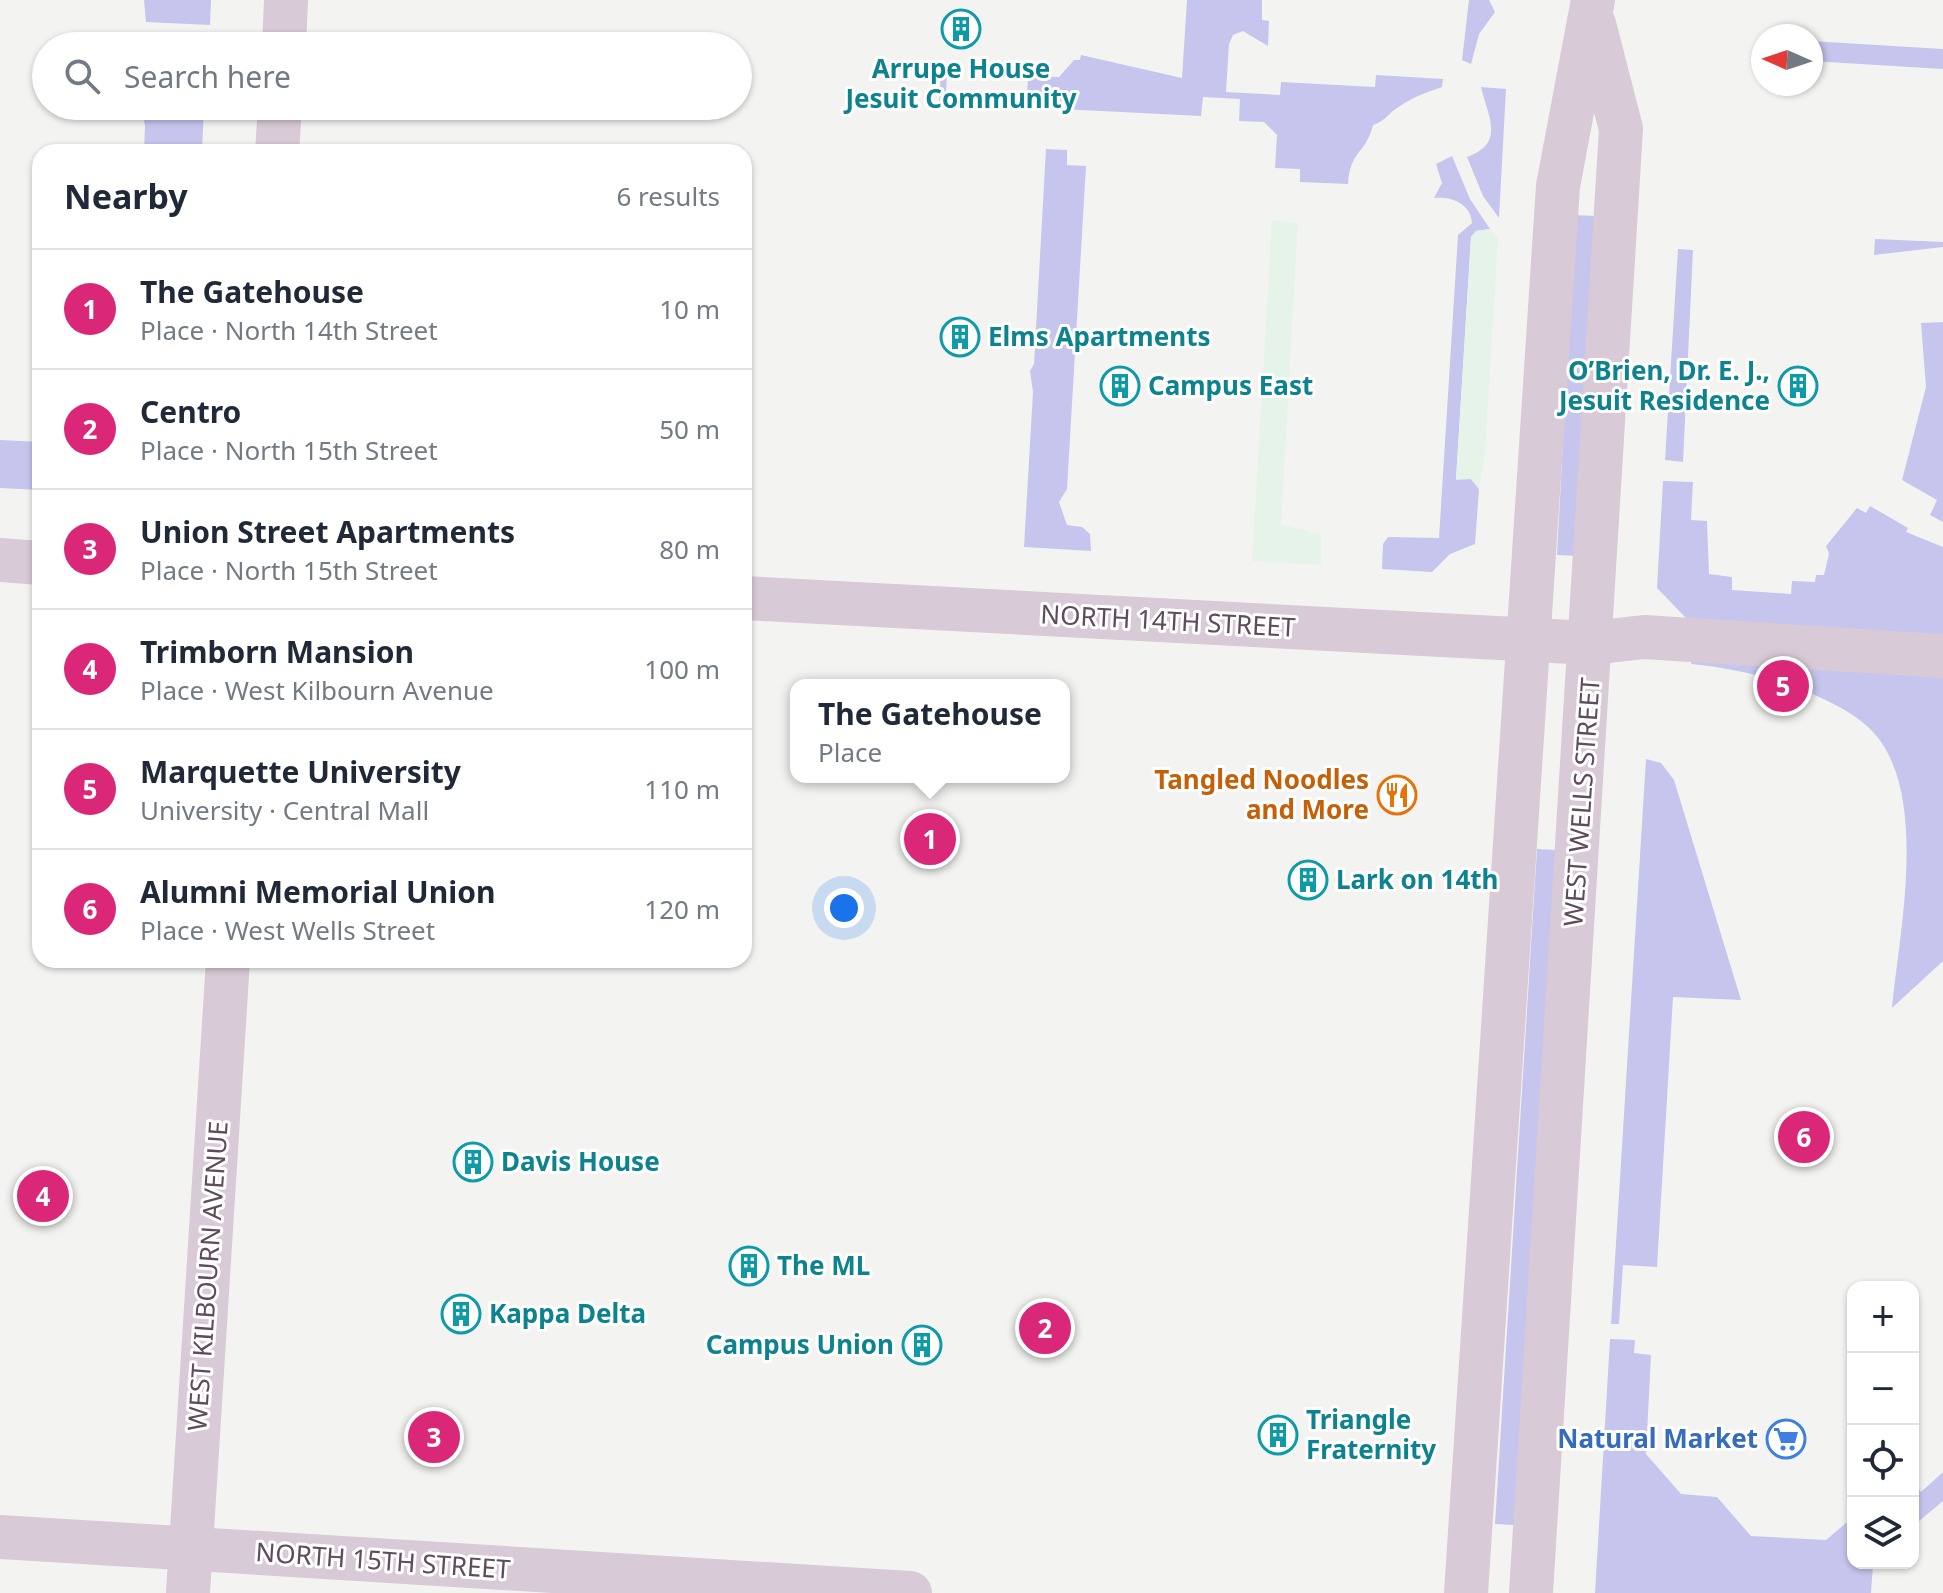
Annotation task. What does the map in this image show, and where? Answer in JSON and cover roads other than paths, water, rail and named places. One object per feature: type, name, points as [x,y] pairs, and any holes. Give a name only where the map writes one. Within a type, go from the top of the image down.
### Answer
[{"type":"street","points":[[285,32],[286,0]]},
{"type":"street","name":"WEST WELLS STREET","points":[[1466,1593],[1558,186],[1592,7]]},
{"type":"street","name":"WEST WELLS STREET","points":[[1531,1593],[1621,129],[1592,7]]},
{"type":"street","points":[[278,144],[279,120]]},
{"type":"street","points":[[0,560],[32,562]]},
{"type":"street","name":"NORTH 14TH STREET","points":[[752,598],[1591,643],[1644,637],[1943,656]]},
{"type":"street","name":"WEST KILBOURN AVENUE","points":[[188,1593],[227,968]]},
{"type":"street","name":"NORTH 15TH STREET","points":[[0,1537],[910,1593]]},
{"type":"place","name":"Arrupe House Jesuit Community","points":[[961,29]]},
{"type":"place","name":"Elms Apartments","points":[[960,337]]},
{"type":"place","name":"Campus East","points":[[1120,386]]},
{"type":"place","name":"O’Brien, Dr. E. J., Jesuit Residence","points":[[1798,386]]},
{"type":"place","name":"Marquette University","points":[[1783,686]]},
{"type":"place","name":"Tangled Noodles and More","points":[[1397,795]]},
{"type":"place","name":"The Gatehouse","points":[[930,839]]},
{"type":"place","name":"Lark on 14th","points":[[1308,880]]},
{"type":"place","name":"Alumni Memorial Union","points":[[1804,1137]]},
{"type":"place","name":"Davis House","points":[[473,1162]]},
{"type":"place","name":"Trimborn Mansion","points":[[43,1196]]},
{"type":"place","name":"The ML","points":[[749,1266]]},
{"type":"place","name":"Kappa Delta","points":[[461,1314]]},
{"type":"place","name":"Centro","points":[[1045,1328]]},
{"type":"place","name":"Campus Union","points":[[922,1345]]},
{"type":"place","name":"Triangle Fraternity","points":[[1278,1435]]},
{"type":"place","name":"Union Street Apartments","points":[[434,1437]]},
{"type":"place","name":"Natural Market","points":[[1786,1439]]}]
